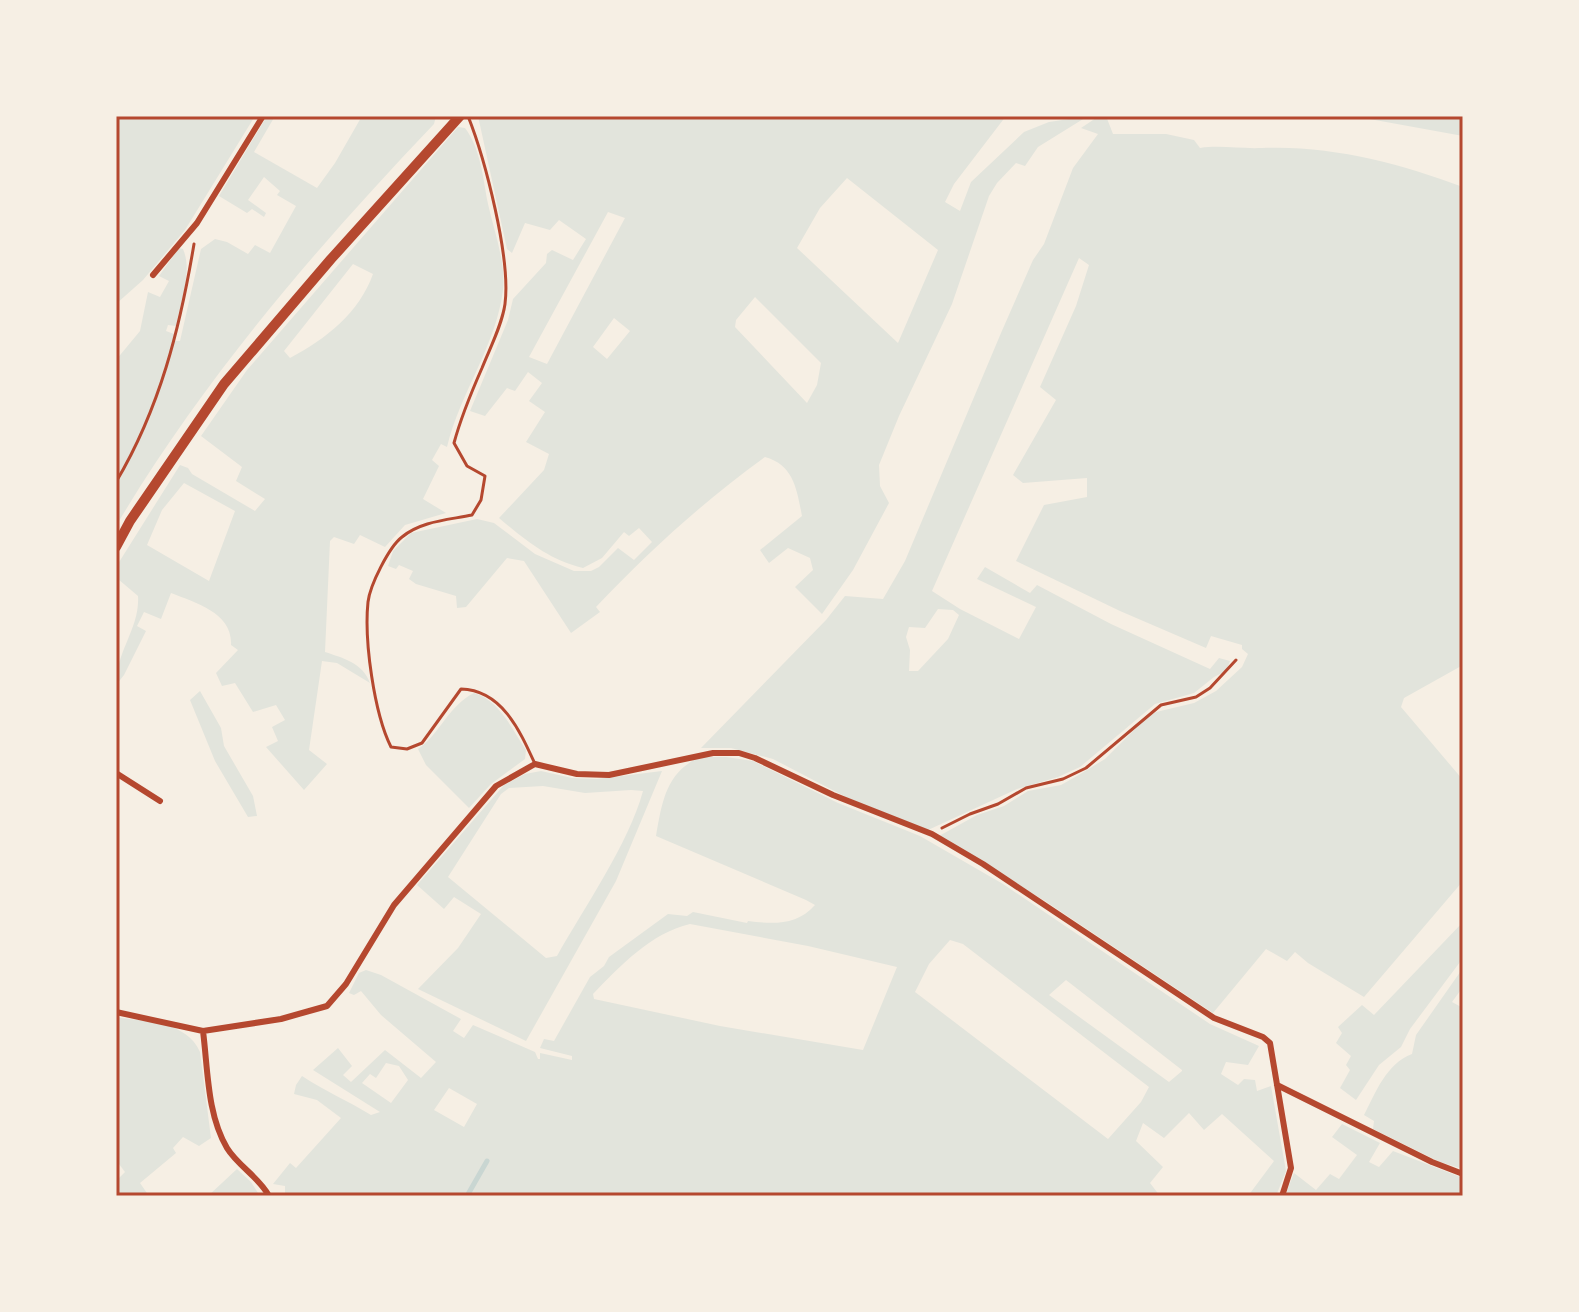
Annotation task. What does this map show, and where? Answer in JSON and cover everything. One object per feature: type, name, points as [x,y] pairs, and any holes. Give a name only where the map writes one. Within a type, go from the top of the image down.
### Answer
[{"type":"main road","points":[[116,547],[130,521],[224,384],[456,117]]},
{"type":"street","points":[[153,275],[197,223],[263,116]]},
{"type":"street","points":[[116,1012],[203,1031],[268,1022],[327,1006],[346,984],[394,905],[496,786],[535,764],[577,774],[609,775],[713,753],[739,753],[932,834],[1023,890],[1214,1018],[1263,1037],[1270,1043],[1291,1168],[1282,1196]]},
{"type":"street","points":[[116,773],[160,801]]},
{"type":"street","points":[[203,1031],[214,1118],[228,1149],[269,1196]]},
{"type":"street","points":[[1277,1085],[1432,1162],[1463,1174]]},
{"type":"lane","points":[[468,116],[482,151],[505,270],[505,305],[463,411],[454,443],[467,466],[485,476],[481,500],[472,515],[422,524],[400,538],[384,562],[368,598],[367,633],[376,695],[385,735],[391,747],[407,749],[422,743],[461,689],[474,689],[495,698],[521,733],[535,764]]},
{"type":"path","points":[[116,482],[159,394],[174,347],[197,223]]},
{"type":"path","points":[[932,834],[1026,788],[1063,779],[1086,768],[1161,705],[1196,697],[1210,688],[1236,660]]},
{"type":"shaded area","points":[[116,116],[255,116],[185,230],[143,280],[116,304]]},
{"type":"shaded area","points":[[267,116],[275,116],[254,152],[317,188],[362,116],[436,116],[434,124],[346,219],[263,316],[186,418],[116,526],[116,360],[140,331],[148,292],[160,297],[169,281],[159,276],[179,248],[183,249],[187,268],[185,288],[176,326],[168,325],[166,331],[174,334],[175,341],[180,341],[201,249],[215,239],[248,254],[255,245],[270,253],[296,206],[277,195],[280,191],[264,177],[248,200],[266,213],[264,217],[252,209],[247,213],[219,196]]},
{"type":"shaded area","points":[[478,116],[1006,116],[954,184],[945,202],[960,211],[971,182],[1024,132],[1049,122],[1069,119],[1069,116],[1088,116],[1038,147],[1025,166],[1016,163],[989,196],[952,304],[879,465],[880,486],[889,503],[853,570],[822,614],[795,587],[813,570],[810,558],[788,548],[769,563],[760,550],[802,516],[796,488],[788,472],[765,457],[677,528],[596,607],[600,612],[571,633],[524,561],[507,558],[466,607],[457,608],[456,596],[416,584],[409,579],[413,571],[399,565],[396,569],[388,566],[393,551],[411,533],[477,519],[494,523],[535,554],[574,571],[591,571],[599,567],[618,548],[634,560],[652,542],[639,528],[629,536],[624,532],[602,558],[583,568],[548,554],[499,518],[544,470],[549,454],[526,442],[545,412],[529,401],[542,383],[528,372],[515,391],[507,388],[485,416],[470,411],[508,320],[513,299],[546,263],[547,254],[552,250],[573,260],[586,239],[559,220],[550,230],[525,223],[512,253],[507,249]],"holes":[[[847,178],[938,250],[898,343],[797,248],[820,208]],[[608,212],[625,218],[547,364],[529,357]],[[755,297],[821,363],[817,385],[807,403],[735,327],[736,320]],[[614,318],[630,331],[607,359],[593,347]]]},
{"type":"shaded area","points":[[1099,116],[1106,116],[1113,134],[1166,134],[1194,140],[1200,148],[1313,149],[1389,163],[1463,187],[1463,665],[1404,698],[1401,707],[1463,780],[1463,881],[1364,997],[1295,952],[1287,961],[1266,949],[1213,1013],[1045,901],[939,836],[977,815],[1004,806],[1028,791],[1061,785],[1077,776],[1105,759],[1156,712],[1194,703],[1216,691],[1242,667],[1248,654],[1242,645],[1211,636],[1206,648],[1016,561],[1044,505],[1087,497],[1087,478],[1023,483],[1013,475],[1056,400],[1040,387],[1076,306],[1089,265],[1079,258],[932,591],[1019,639],[1036,607],[977,579],[985,567],[1030,593],[1037,585],[1111,624],[1210,669],[1219,658],[1230,661],[1226,671],[1194,693],[1155,704],[1080,767],[1017,789],[928,830],[848,798],[773,759],[731,748],[701,748],[826,620],[845,596],[883,599],[905,561],[1033,260],[1044,244],[1073,168],[1098,134],[1081,128]],"holes":[[[938,609],[953,610],[959,615],[948,639],[918,671],[909,671],[910,650],[906,637],[909,627],[925,628]]]},
{"type":"shaded area","points":[[1353,116],[1463,116],[1463,136]]},
{"type":"shaded area","points":[[458,127],[465,128],[478,155],[501,258],[503,290],[499,311],[447,447],[441,444],[432,460],[439,466],[423,499],[446,513],[405,525],[385,547],[360,535],[354,544],[334,537],[330,541],[325,652],[357,666],[370,683],[337,663],[322,661],[309,750],[327,764],[304,790],[266,747],[278,741],[272,727],[285,720],[276,705],[253,712],[235,683],[222,686],[216,673],[238,650],[231,645],[226,625],[211,611],[171,593],[161,619],[144,612],[137,626],[146,631],[116,685],[120,661],[138,608],[138,596],[118,579],[116,581],[116,567],[180,465],[255,511],[265,499],[236,481],[242,467],[201,436],[247,370]],"holes":[[[353,264],[373,274],[359,301],[340,324],[290,358],[284,351]],[[184,483],[235,511],[209,581],[147,545],[162,510]]]},
{"type":"shaded area","points":[[200,691],[221,728],[224,746],[253,796],[257,816],[248,817],[215,761],[190,700]]},
{"type":"shaded area","points":[[474,693],[498,709],[526,750],[525,759],[491,784],[469,808],[426,765],[418,749],[457,705]]},
{"type":"shaded area","points":[[700,757],[753,761],[838,803],[920,836],[1003,884],[1210,1024],[1259,1046],[1248,1065],[1226,1062],[1221,1074],[1238,1085],[1244,1079],[1255,1080],[1257,1091],[1271,1086],[1286,1171],[1276,1196],[1248,1196],[1274,1161],[1222,1114],[1204,1130],[1189,1113],[1164,1138],[1143,1123],[1136,1141],[1163,1167],[1150,1183],[1160,1196],[285,1196],[285,1186],[273,1184],[290,1163],[296,1168],[341,1118],[317,1100],[294,1094],[302,1076],[371,1115],[380,1112],[313,1070],[338,1048],[352,1066],[343,1075],[351,1082],[385,1050],[421,1078],[436,1062],[381,1015],[361,991],[354,995],[349,993],[359,973],[366,970],[381,975],[461,1019],[453,1031],[464,1038],[473,1025],[535,1052],[538,1059],[540,1053],[572,1060],[572,1056],[540,1048],[544,1039],[554,1041],[590,977],[604,966],[609,957],[668,914],[687,916],[693,912],[747,923],[775,923],[800,917],[815,905],[656,836],[668,789],[689,763]],"holes":[[[690,924],[808,946],[897,967],[863,1050],[720,1026],[594,999],[593,994],[625,962],[649,943]],[[950,940],[963,944],[1149,1087],[1141,1102],[1108,1139],[915,992],[929,964]],[[1066,980],[1182,1071],[1169,1082],[1049,995]],[[386,1063],[399,1066],[408,1080],[391,1103],[362,1083],[370,1074],[376,1078]],[[449,1088],[477,1104],[464,1127],[434,1110]]]},
{"type":"shaded area","points":[[541,771],[572,778],[597,779],[662,771],[616,881],[526,1041],[418,989],[458,948],[481,914],[454,897],[444,909],[417,885],[504,785],[525,774]],"holes":[[[543,786],[585,793],[643,791],[605,875],[557,956],[546,958],[448,877],[501,794],[509,788]]]},
{"type":"shaded area","points":[[1463,922],[1463,958],[1410,1029],[1401,1047],[1379,1065],[1356,1100],[1340,1088],[1350,1070],[1346,1065],[1351,1056],[1336,1043],[1342,1033],[1338,1027],[1362,1005],[1374,1015]]},
{"type":"shaded area","points":[[1463,968],[1463,987],[1452,1002],[1463,1008],[1463,1169],[1440,1162],[1373,1129],[1374,1121],[1364,1115],[1389,1072],[1412,1054],[1416,1035]]},
{"type":"shaded area","points":[[116,1017],[176,1029],[186,1034],[200,1052],[211,1138],[199,1146],[183,1137],[173,1148],[176,1153],[140,1183],[149,1196],[116,1196],[116,1181],[125,1172],[119,1164],[116,1166]]},
{"type":"shaded area","points":[[1342,1124],[1380,1143],[1369,1162],[1379,1167],[1393,1151],[1463,1178],[1463,1194],[1285,1196],[1294,1173],[1316,1190],[1330,1174],[1339,1179],[1357,1155],[1332,1137]]},
{"type":"shaded area","points":[[237,1169],[260,1196],[208,1196]]},
{"type":"waterway","points":[[467,1196],[487,1161]]}]
